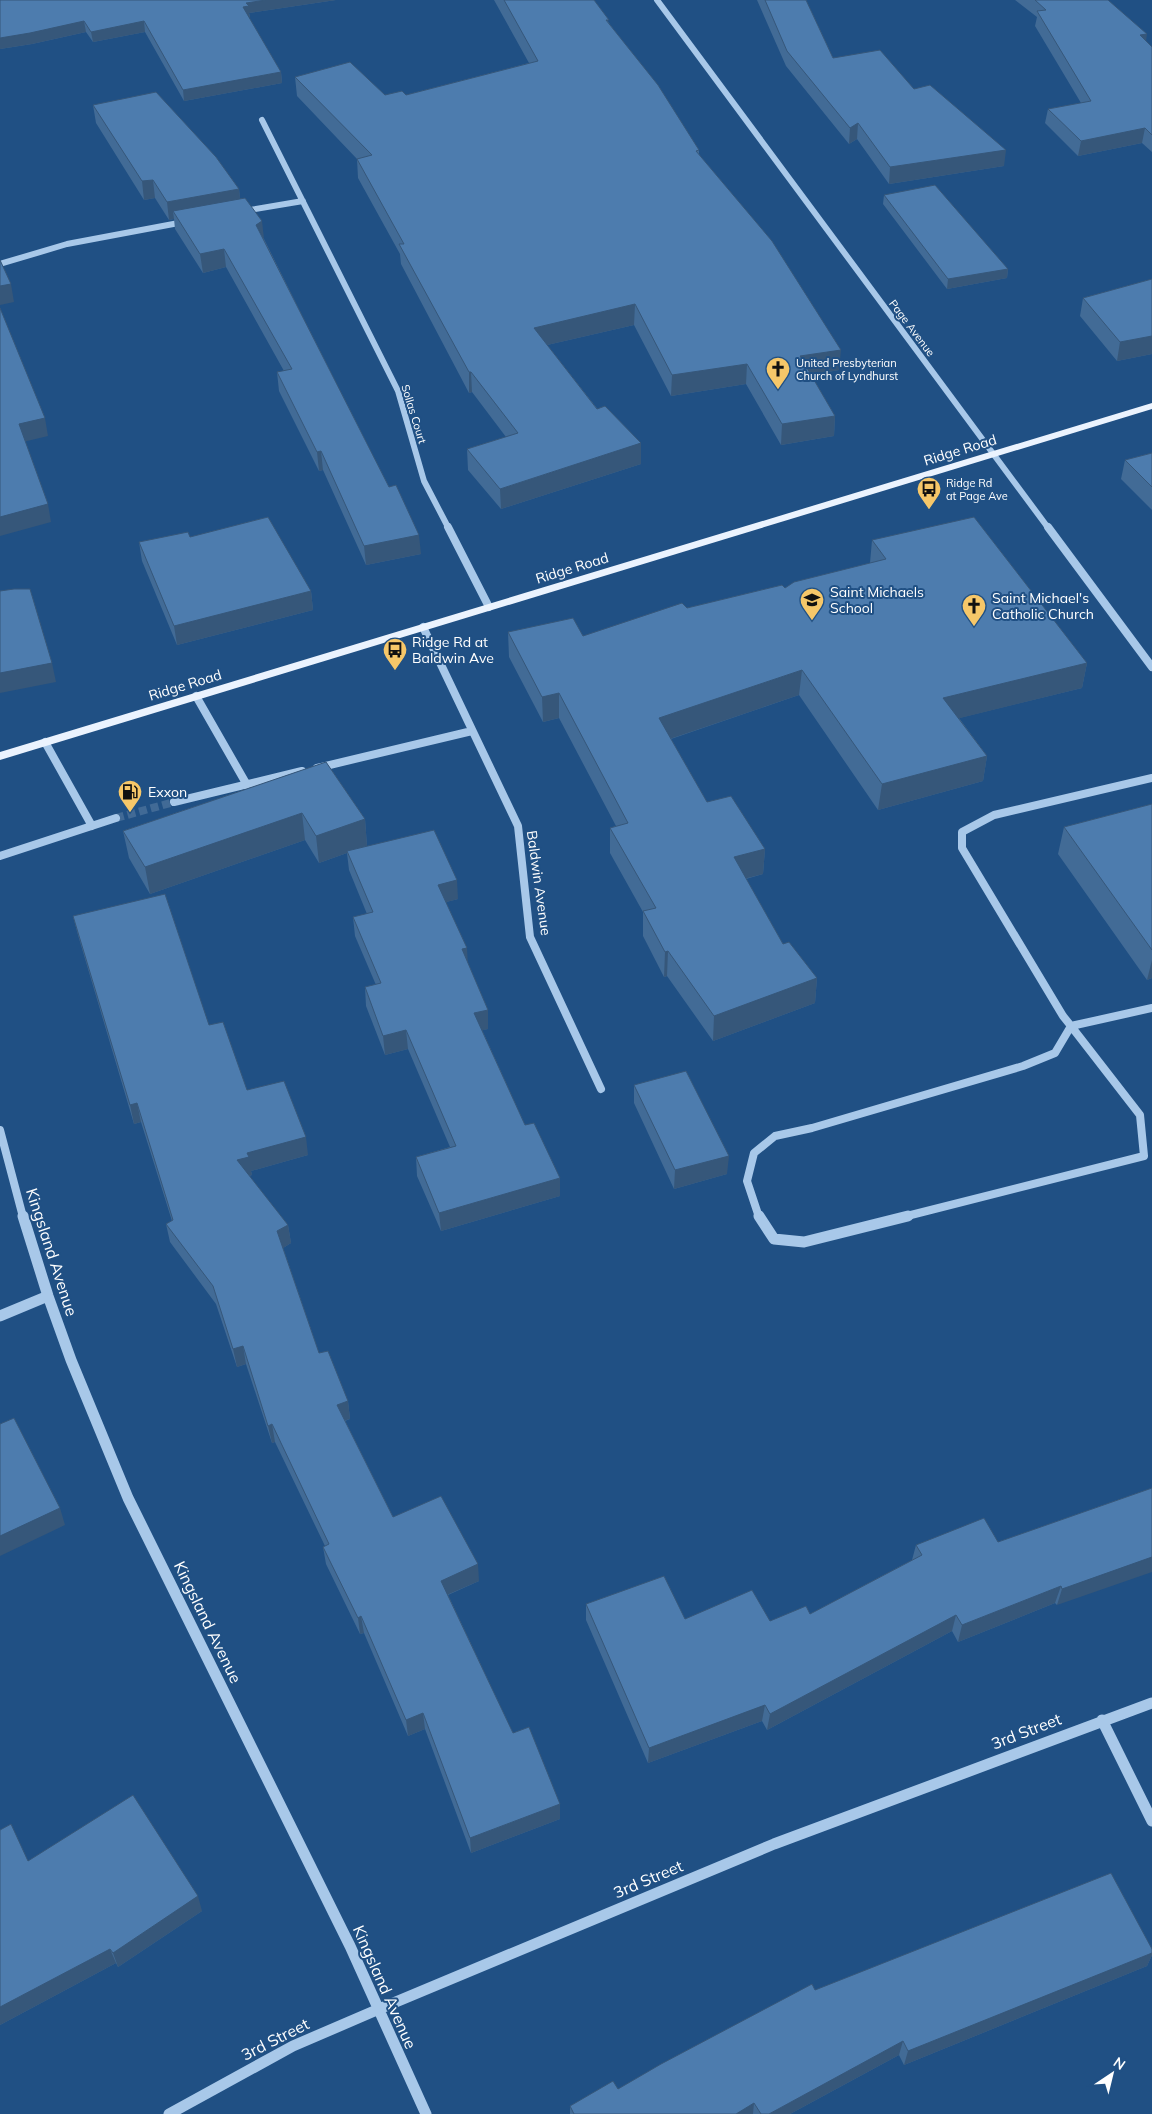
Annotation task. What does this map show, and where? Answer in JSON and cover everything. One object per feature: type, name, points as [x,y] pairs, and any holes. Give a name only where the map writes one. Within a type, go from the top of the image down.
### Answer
[{"type":"main road","name":"Ridge Road","points":[[0,756],[1152,406]]},
{"type":"street","name":"Page Avenue","points":[[657,0],[1152,667]]},
{"type":"street","name":"Sollas Court","points":[[262,120],[398,391],[424,481],[489,607]]},
{"type":"street","points":[[234,213],[303,200]]},
{"type":"street","points":[[0,264],[68,244],[195,220]]},
{"type":"street","name":"Baldwin Avenue","points":[[423,627],[518,826],[530,937],[601,1088]]},
{"type":"street","points":[[196,696],[247,785]]},
{"type":"street","points":[[174,802],[472,730]]},
{"type":"street","points":[[45,742],[92,826]]},
{"type":"street","points":[[1152,778],[994,815],[962,832],[962,848],[1063,1016],[1071,1026],[1140,1115],[1144,1156],[804,1242],[774,1239],[758,1215],[747,1182],[754,1153],[775,1136],[812,1128],[1023,1066],[1055,1053],[1071,1026],[1152,1008]]},
{"type":"street","points":[[0,856],[116,818]]},
{"type":"street","name":"Kingsland Avenue","points":[[0,1130],[15,1190],[48,1296],[71,1360],[128,1498],[350,1946],[426,2114]]},
{"type":"street","points":[[0,1316],[48,1296]]},
{"type":"street","name":"3rd Street","points":[[169,2114],[293,2046],[379,2009],[774,1844],[1152,1702]]},
{"type":"street","points":[[1102,1720],[1152,1821]]},
{"type":"building","points":[[0,0],[266,0],[246,3],[249,6],[243,7],[281,72],[183,90],[144,21],[91,32],[84,21],[0,38]]},
{"type":"building","points":[[504,0],[594,0],[609,20],[606,20],[658,85],[699,150],[696,151],[772,241],[841,350],[800,356],[835,416],[782,424],[747,364],[672,375],[635,304],[534,328],[597,409],[605,406],[641,443],[500,489],[467,449],[518,433],[471,372],[469,372],[399,244],[404,244],[357,159],[372,155],[295,77],[350,62],[385,95],[402,91],[406,95],[538,61]]},
{"type":"building","points":[[765,0],[806,0],[833,58],[880,50],[914,89],[930,85],[1006,150],[890,167],[858,123],[850,128],[787,51]]},
{"type":"building","points":[[1035,0],[1108,0],[1147,34],[1140,35],[1152,47],[1152,135],[1145,128],[1081,141],[1048,109],[1091,101],[1037,11],[1046,10]]},
{"type":"building","points":[[156,92],[216,157],[239,189],[167,202],[153,180],[142,181],[93,105]]},
{"type":"building","points":[[935,185],[1008,269],[948,279],[884,195]]},
{"type":"building","points":[[245,198],[262,221],[256,225],[389,487],[396,485],[419,535],[364,546],[321,451],[317,452],[277,372],[292,369],[224,249],[200,254],[173,211]]},
{"type":"building","points":[[0,260],[11,284],[0,286]]},
{"type":"building","points":[[1152,279],[1152,336],[1120,342],[1083,298]]},
{"type":"building","points":[[0,308],[45,418],[19,424],[48,504],[0,517]]},
{"type":"building","points":[[1152,453],[1152,487],[1125,460]]},
{"type":"building","points":[[268,517],[311,591],[174,626],[139,542],[188,532],[190,537]]},
{"type":"building","points":[[974,517],[1087,663],[943,698],[987,756],[882,784],[802,670],[659,718],[707,802],[731,796],[765,849],[734,857],[783,944],[789,942],[817,978],[714,1016],[668,951],[665,952],[643,911],[656,908],[610,828],[628,823],[559,693],[542,697],[508,632],[573,618],[583,636],[682,603],[687,608],[782,585],[785,588],[794,582],[886,559],[872,540]]},
{"type":"building","points":[[30,589],[52,663],[0,673],[0,591]]},
{"type":"building","points":[[326,762],[365,819],[316,836],[302,813],[145,867],[123,831]]},
{"type":"building","points":[[1152,804],[1152,950],[1064,827]]},
{"type":"building","points":[[434,830],[457,880],[438,885],[467,948],[462,949],[488,1010],[474,1013],[525,1125],[534,1123],[560,1178],[439,1213],[416,1157],[456,1146],[406,1030],[383,1036],[365,987],[381,983],[353,917],[373,912],[347,851]]},
{"type":"building","points":[[165,894],[209,1025],[223,1022],[247,1090],[284,1081],[306,1137],[247,1153],[249,1157],[237,1160],[288,1225],[277,1231],[319,1353],[328,1351],[348,1401],[337,1405],[393,1517],[441,1496],[478,1564],[441,1581],[513,1733],[529,1727],[560,1804],[470,1838],[423,1713],[406,1720],[361,1616],[358,1618],[323,1547],[329,1544],[272,1424],[268,1426],[243,1346],[233,1349],[213,1286],[166,1224],[173,1220],[137,1103],[130,1105],[73,916]]},
{"type":"building","points":[[686,1071],[729,1156],[675,1170],[634,1085]]},
{"type":"building","points":[[14,1418],[60,1508],[0,1536],[0,1424]]},
{"type":"building","points":[[1152,1488],[1152,1557],[1062,1589],[1061,1586],[962,1625],[956,1615],[770,1714],[765,1705],[649,1748],[586,1604],[664,1576],[685,1619],[752,1590],[770,1621],[806,1606],[810,1614],[922,1555],[916,1545],[984,1518],[998,1542]]},
{"type":"building","points":[[133,1795],[198,1896],[113,1953],[110,1949],[0,2007],[0,1830],[11,1824],[28,1861]]},
{"type":"building","points":[[1111,1873],[1152,1949],[1152,1953],[908,2051],[903,2041],[769,2114],[761,2114],[754,2103],[736,2114],[574,2114],[570,2106],[613,2081],[618,2089],[661,2064],[812,1984],[815,1990]]},
{"type":"tunnel","points":[[116,818],[174,802]]},
{"type":"place","name":"United Presbyterian Church of Lyndhurst","points":[[778,390]]},
{"type":"place","name":"Ridge Rd at Page Ave","points":[[929,510]]},
{"type":"place","name":"Saint Michaels School","points":[[812,621]]},
{"type":"place","name":"Saint Michael's Catholic Church","points":[[974,627]]},
{"type":"place","name":"Ridge Rd at Baldwin Ave","points":[[395,671]]},
{"type":"place","name":"Exxon","points":[[130,813]]}]
